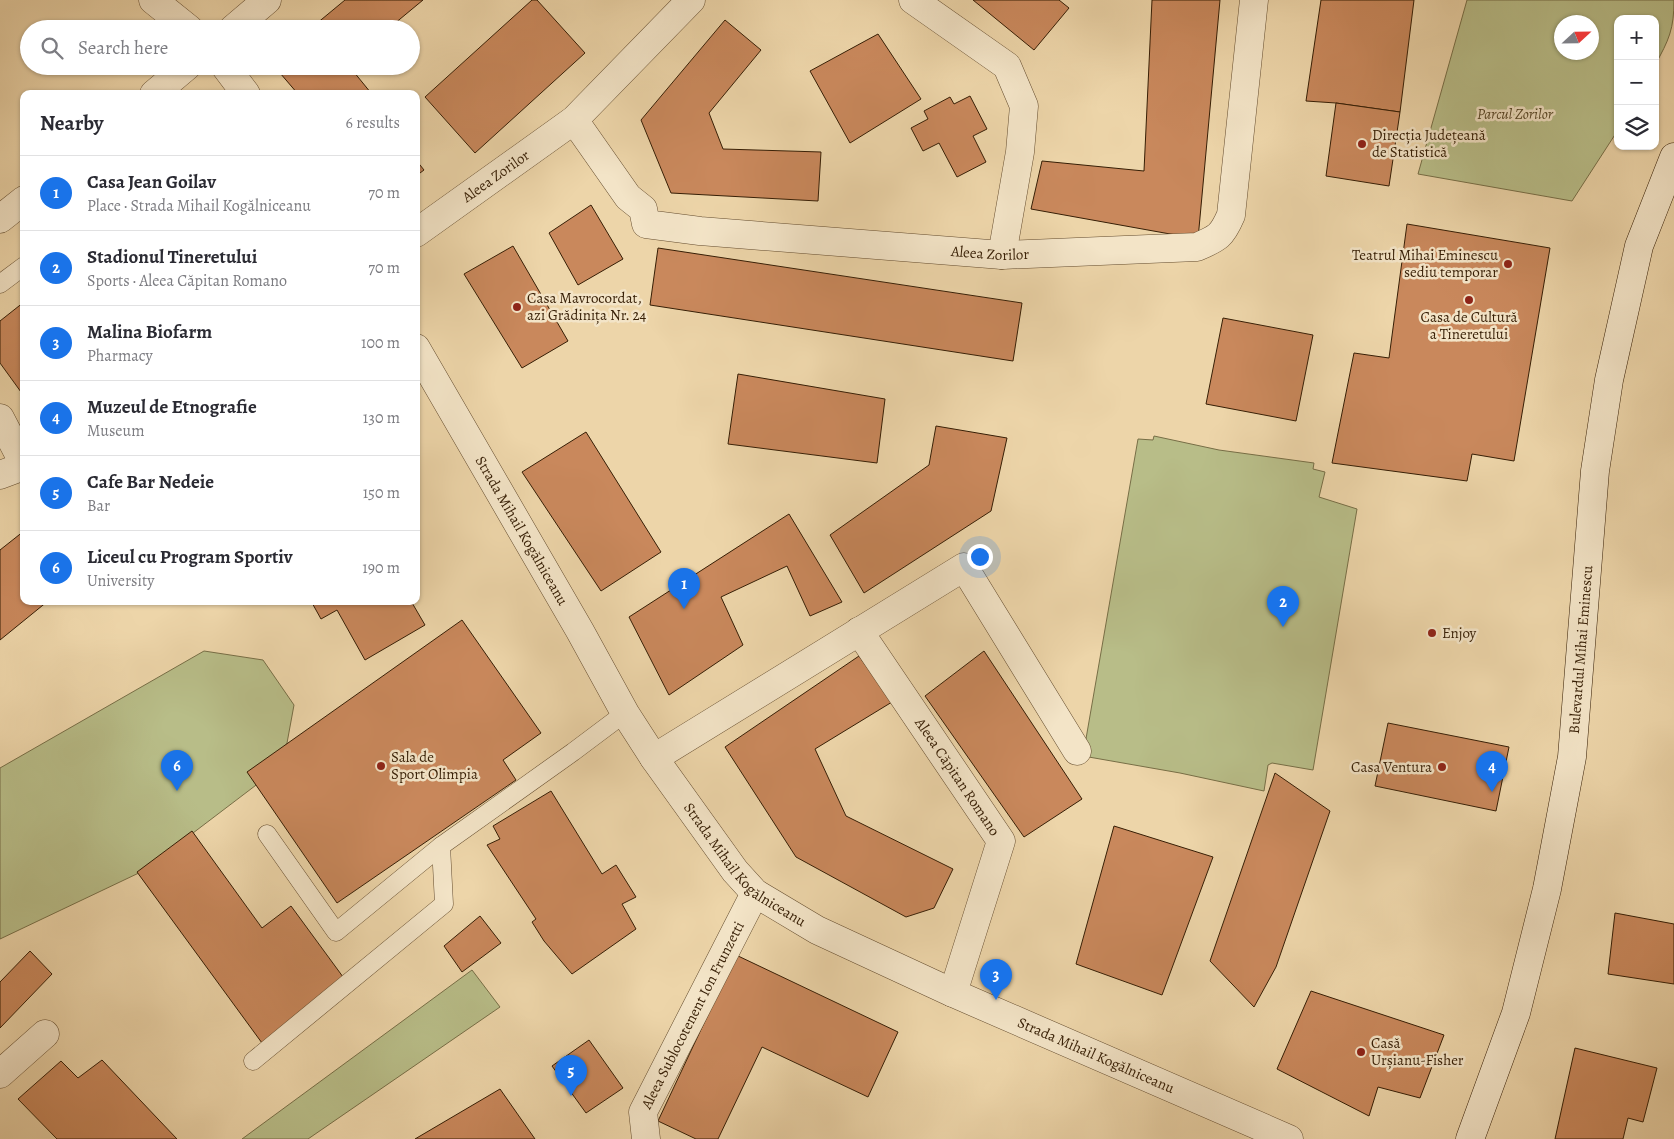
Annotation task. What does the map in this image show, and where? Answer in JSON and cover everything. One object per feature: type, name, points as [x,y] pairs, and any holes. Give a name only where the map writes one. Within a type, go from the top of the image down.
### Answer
[{"type":"street","points":[[153,0],[179,20]]},
{"type":"street","points":[[244,20],[267,0]]},
{"type":"street","name":"Aleea Zorilor","points":[[420,230],[574,120],[690,0]]},
{"type":"street","points":[[913,0],[1007,66],[1024,106],[1020,152],[1002,255]]},
{"type":"street","name":"Aleea Zorilor","points":[[574,120],[628,196],[643,209],[646,224],[700,231],[1002,255],[1197,247],[1213,240],[1224,231],[1231,215],[1254,0]]},
{"type":"street","points":[[159,90],[177,75]]},
{"type":"street","points":[[232,75],[243,90]]},
{"type":"street","name":"Bulevardul Mihai Eminescu","points":[[1470,1139],[1516,1013],[1547,889],[1572,757],[1595,471],[1609,380],[1639,246],[1674,157]]},
{"type":"street","points":[[0,219],[20,203]]},
{"type":"street","name":"Strada Mihail Kogălniceanu","points":[[420,355],[580,631],[625,713],[654,758],[735,871],[755,893],[816,930],[953,993],[1288,1139]]},
{"type":"street","points":[[10,421],[20,452]]},
{"type":"street","points":[[0,475],[20,467]]},
{"type":"street","points":[[654,758],[964,567],[1077,751]]},
{"type":"street","name":"Aleea Căpitan Romano","points":[[859,631],[1001,841],[953,993]]},
{"type":"street","name":"Aleea Sublocotenent Ion Frunzetti","points":[[646,1139],[643,1112],[755,893]]},
{"type":"street","points":[[0,1074],[46,1034]]},
{"type":"lane","points":[[0,284],[20,269]]},
{"type":"lane","points":[[267,834],[336,932],[441,846],[574,752],[625,713]]},
{"type":"lane","points":[[253,1061],[444,904],[441,846]]},
{"type":"green space","name":"Parcul Zorilor","points":[[1467,0],[1674,0],[1670,34],[1659,57],[1659,15],[1614,15],[1614,136],[1572,201],[1418,174]]},
{"type":"green space","points":[[1154,436],[1219,450],[1314,463],[1313,469],[1325,472],[1319,497],[1357,509],[1313,770],[1272,763],[1268,765],[1264,791],[1180,773],[1083,756],[1138,439],[1153,440]]},
{"type":"green space","points":[[204,651],[263,660],[294,705],[287,743],[268,776],[143,871],[0,939],[0,768]]},
{"type":"green space","points":[[472,970],[500,1007],[308,1139],[242,1139]]},
{"type":"building","points":[[345,0],[423,0],[399,20],[321,20]]},
{"type":"building","points":[[532,0],[537,0],[585,53],[475,153],[425,97]]},
{"type":"building","points":[[973,0],[1059,0],[1069,8],[1034,50]]},
{"type":"building","points":[[1152,0],[1220,0],[1198,239],[1031,209],[1042,161],[1144,171]]},
{"type":"building","points":[[1321,0],[1414,0],[1400,112],[1336,103],[1306,101]]},
{"type":"building","points":[[725,20],[761,50],[709,113],[723,149],[821,152],[818,201],[671,193],[641,120]]},
{"type":"building","points":[[878,34],[921,99],[850,143],[810,71]]},
{"type":"building","points":[[282,75],[356,75],[369,90],[295,90]]},
{"type":"building","points":[[970,96],[987,129],[973,136],[986,162],[957,177],[939,143],[923,151],[911,128],[928,119],[924,111],[950,97],[954,104]]},
{"type":"building","points":[[1336,103],[1400,112],[1389,186],[1326,176]]},
{"type":"building","points":[[420,165],[424,170],[420,173]]},
{"type":"building","points":[[591,205],[623,259],[578,285],[549,233]]},
{"type":"building","name":"Casa de Cultură a Tineretului","points":[[1407,224],[1550,248],[1514,461],[1472,454],[1467,481],[1332,463],[1354,353],[1389,358]]},
{"type":"building","name":"Casa Mavrocordat, azi Grădinița Nr. 24","points":[[513,246],[568,341],[522,368],[464,274]]},
{"type":"building","points":[[658,248],[1022,303],[1013,361],[650,305]]},
{"type":"building","points":[[20,305],[20,391],[0,363],[0,321]]},
{"type":"building","points":[[1223,318],[1313,335],[1296,421],[1206,404]]},
{"type":"building","points":[[738,374],[885,399],[877,463],[728,444]]},
{"type":"building","points":[[936,426],[1007,438],[991,511],[864,593],[830,535],[929,465]]},
{"type":"building","points":[[586,432],[661,552],[601,591],[522,472]]},
{"type":"building","points":[[789,514],[842,602],[810,616],[787,566],[721,597],[743,645],[669,695],[629,617]]},
{"type":"building","points":[[20,534],[20,605],[43,605],[0,640],[0,550]]},
{"type":"building","points":[[313,605],[413,605],[425,625],[365,660],[337,610],[321,619]]},
{"type":"building","name":"Sala de Sport Olimpia","points":[[462,620],[541,733],[503,760],[516,780],[337,903],[247,772]]},
{"type":"building","points":[[984,651],[1082,799],[1024,837],[925,696]]},
{"type":"building","points":[[859,656],[892,702],[815,749],[846,816],[953,869],[934,908],[906,917],[796,857],[725,747]]},
{"type":"building","name":"Casa Ventura","points":[[1388,723],[1509,747],[1496,811],[1375,786]]},
{"type":"building","points":[[1275,773],[1330,811],[1276,967],[1254,1007],[1210,961]]},
{"type":"building","points":[[551,791],[602,874],[616,865],[636,897],[622,904],[636,929],[572,974],[544,941],[532,922],[536,919],[487,845],[500,839],[493,826]]},
{"type":"building","points":[[1114,826],[1213,857],[1162,995],[1076,964]]},
{"type":"building","points":[[192,831],[262,928],[291,906],[346,981],[262,1043],[137,872]]},
{"type":"building","points":[[1615,913],[1674,924],[1674,984],[1608,974]]},
{"type":"building","points":[[480,916],[501,943],[462,972],[444,946]]},
{"type":"building","points":[[30,951],[52,974],[0,1028],[0,982]]},
{"type":"building","points":[[736,955],[898,1032],[868,1097],[762,1047],[718,1139],[696,1139],[658,1121]]},
{"type":"building","name":"Casă Urșianu-Fisher","points":[[1311,991],[1444,1035],[1420,1098],[1378,1087],[1369,1116],[1277,1069]]},
{"type":"building","points":[[589,1040],[623,1088],[586,1113],[552,1066]]},
{"type":"building","points":[[1575,1048],[1657,1068],[1643,1122],[1628,1118],[1623,1139],[1555,1139]]},
{"type":"building","points":[[102,1060],[177,1139],[57,1139],[18,1099],[61,1061],[78,1078]]},
{"type":"building","points":[[500,1089],[535,1139],[415,1139]]},
{"type":"place","name":"Direcția Județeană de Statistică","points":[[1362,144]]},
{"type":"place","name":"Teatrul Mihai Eminescu sediu temporar","points":[[1508,264]]},
{"type":"place","name":"Casa de Cultură a Tineretului","points":[[1469,300]]},
{"type":"place","name":"Casa Mavrocordat, azi Grădinița Nr. 24","points":[[517,307]]},
{"type":"place","name":"Casa Jean Goilav","points":[[684,609]]},
{"type":"place","name":"Stadionul Tineretului","points":[[1283,627]]},
{"type":"place","name":"Enjoy","points":[[1432,633]]},
{"type":"place","name":"Sala de Sport Olimpia","points":[[381,766]]},
{"type":"place","name":"Casa Ventura","points":[[1442,767]]},
{"type":"place","name":"Liceul cu Program Sportiv","points":[[177,791]]},
{"type":"place","name":"Muzeul de Etnografie","points":[[1492,792]]},
{"type":"place","name":"Malina Biofarm","points":[[996,1000]]},
{"type":"place","name":"Casă Urșianu-Fisher","points":[[1361,1052]]},
{"type":"place","name":"Cafe Bar Nedeie","points":[[571,1096]]}]
